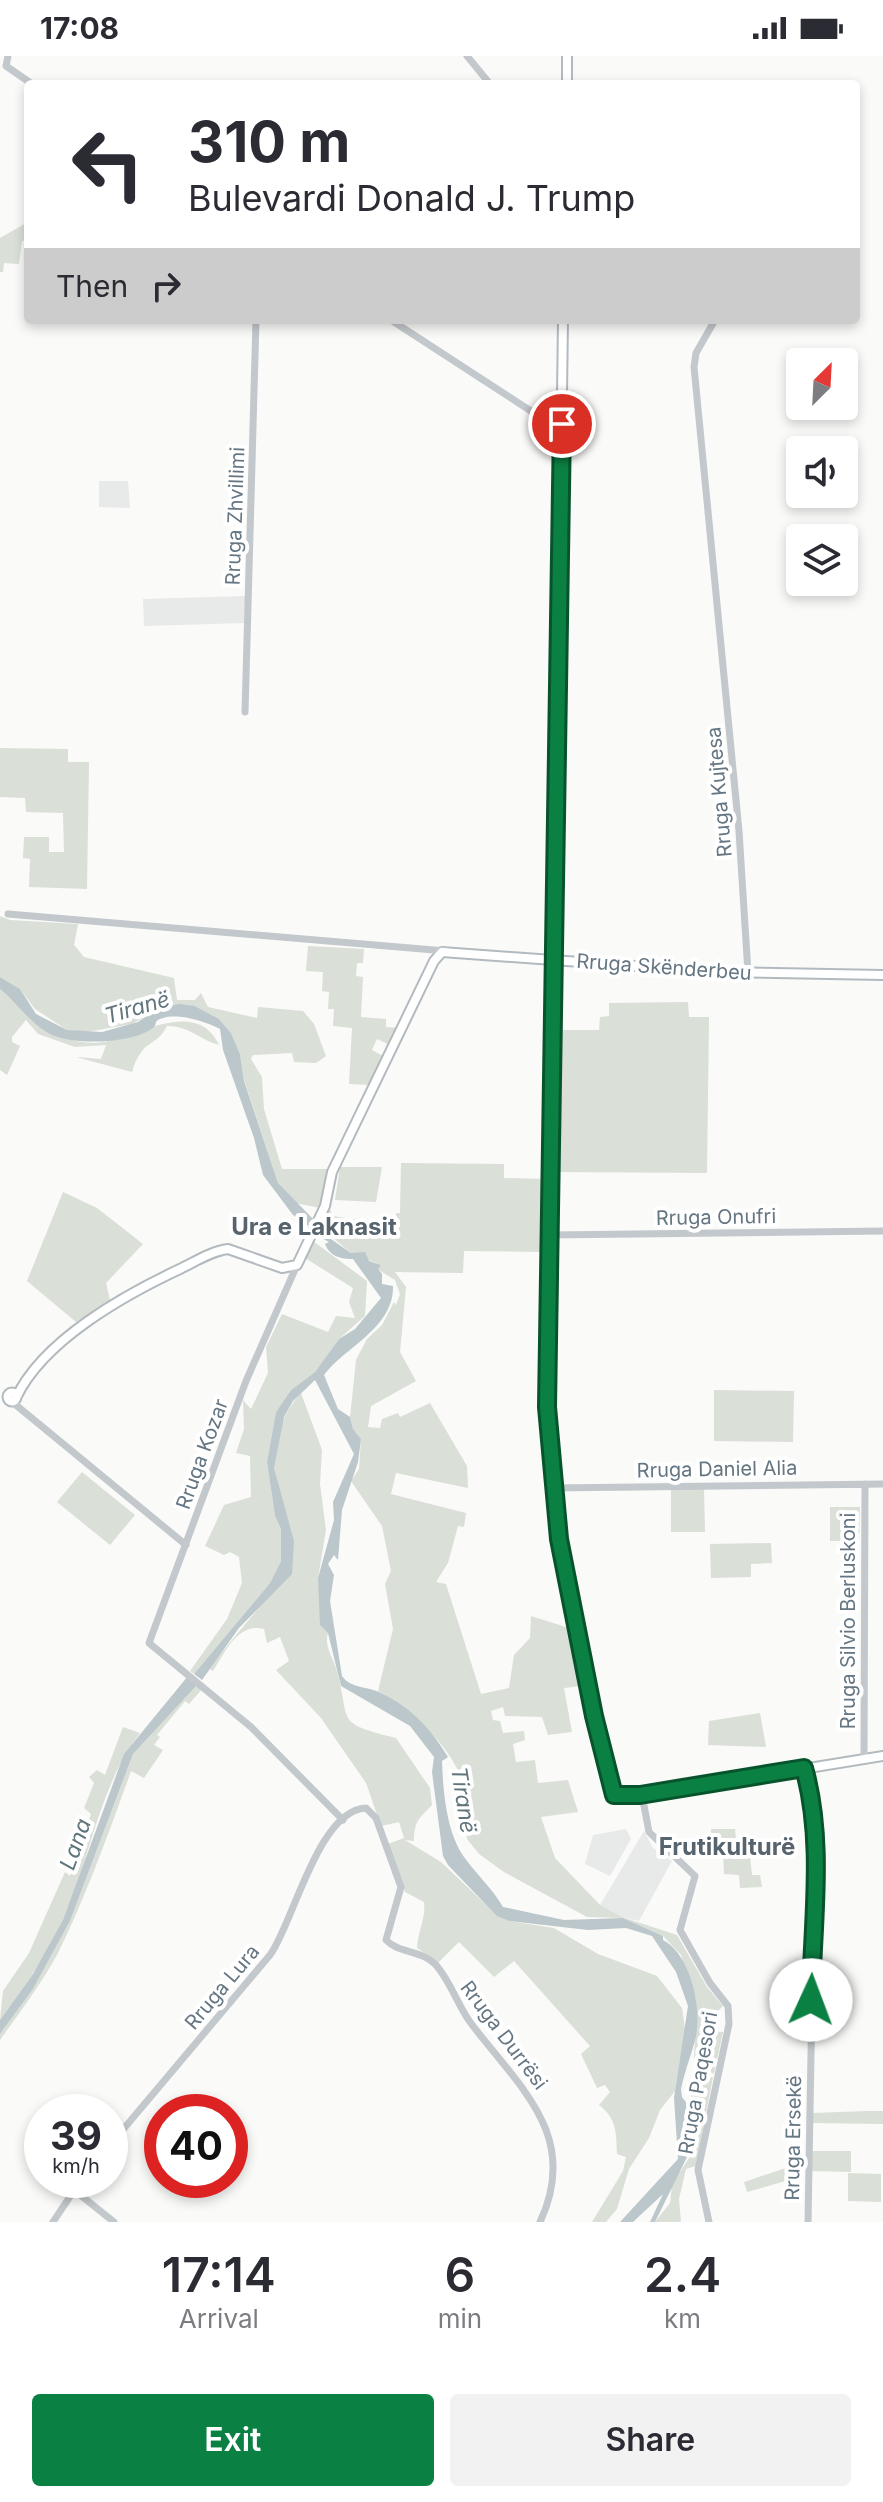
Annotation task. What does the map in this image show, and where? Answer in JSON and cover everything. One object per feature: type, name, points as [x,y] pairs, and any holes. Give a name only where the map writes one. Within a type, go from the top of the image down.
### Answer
[{"type":"main road","points":[[567,56],[567,80]]},
{"type":"main road","points":[[563,324],[547,1412],[552,1488],[591,1701],[614,1795],[629,1802],[641,1795],[883,1756]]},
{"type":"main road","points":[[427,949],[433,953],[434,961]]},
{"type":"main road","points":[[0,1392],[13,1398],[72,1333],[95,1315],[221,1250],[232,1249],[282,1268],[299,1263],[325,1206],[332,1172],[434,961],[446,951]]},
{"type":"main road","name":"Rruga Skënderbeu","points":[[446,951],[748,973],[883,975]]},
{"type":"street","points":[[8,56],[8,67],[26,80]]},
{"type":"street","points":[[467,56],[487,80]]},
{"type":"street","name":"Rruga Zhvillimi","points":[[245,712],[256,324]]},
{"type":"street","points":[[397,324],[534,413],[562,424]]},
{"type":"street","name":"Rruga Kujtesa","points":[[713,324],[697,350],[694,363],[740,847],[748,973]]},
{"type":"street","points":[[8,914],[446,951]]},
{"type":"street","name":"Rruga Onufri","points":[[550,1235],[883,1231]]},
{"type":"street","name":"Rruga Kozar","points":[[299,1263],[289,1278],[217,1457],[149,1643],[267,1742],[343,1820]]},
{"type":"street","points":[[282,1268],[289,1278]]},
{"type":"street","points":[[13,1398],[186,1545]]},
{"type":"street","name":"Rruga Silvio Berluskoni","points":[[864,1759],[865,1484]]},
{"type":"street","name":"Rruga Daniel Alia","points":[[552,1488],[883,1484]]},
{"type":"street","name":"Rruga Ersekë","points":[[804,1768],[812,1802],[814,1887],[808,2222]]},
{"type":"street","name":"Rruga Paqesori","points":[[641,1795],[649,1832],[695,1876],[680,1930],[710,1983],[728,2006],[729,2024],[698,2170],[709,2222]]},
{"type":"street","name":"Rruga Lura","points":[[128,2124],[270,1955],[283,1932],[309,1864],[343,1820],[359,1808],[369,1809]]},
{"type":"street","name":"Rruga Durrësi","points":[[369,1809],[376,1818],[401,1887],[386,1940],[421,1955],[437,1967],[461,2010],[542,2115],[554,2174],[553,2192],[540,2222]]},
{"type":"street","points":[[53,2222],[69,2198]]},
{"type":"street","points":[[84,2198],[114,2222]]},
{"type":"shaded area","points":[[24,224],[19,264],[4,263],[3,272],[0,272],[0,238]]},
{"type":"shaded area","points":[[99,481],[128,481],[130,508],[99,507]]},
{"type":"shaded area","points":[[246,596],[246,623],[144,626],[143,599]]},
{"type":"shaded area","points":[[0,748],[68,749],[68,762],[89,762],[87,889],[29,887],[30,859],[23,858],[24,837],[49,837],[49,852],[64,852],[63,813],[26,812],[25,798],[0,797]]},
{"type":"shaded area","points":[[0,916],[10,920],[78,924],[74,945],[84,957],[174,978],[177,1000],[195,1000],[201,993],[208,1007],[257,1018],[258,1007],[303,1011],[314,1024],[326,1056],[316,1063],[294,1062],[292,1053],[253,1055],[251,1059],[262,1077],[264,1109],[282,1169],[329,1169],[320,1208],[295,1203],[278,1183],[244,1080],[240,1054],[231,1033],[219,1019],[195,1006],[166,1006],[132,1024],[87,1032],[67,1030],[35,1009],[20,989],[0,977]]},
{"type":"shaded area","points":[[308,946],[364,949],[363,963],[357,963],[356,976],[363,977],[361,1017],[386,1019],[386,1027],[401,1028],[392,1046],[377,1039],[372,1050],[385,1057],[370,1085],[349,1084],[352,1028],[333,1026],[334,1009],[328,1009],[329,992],[322,991],[323,972],[306,971]]},
{"type":"shaded area","points":[[0,977],[20,989],[36,1014],[67,1030],[102,1032],[138,1022],[157,1009],[179,1004],[195,1006],[219,1019],[231,1033],[240,1054],[244,1081],[278,1183],[314,1220],[311,1228],[293,1215],[263,1175],[254,1138],[223,1050],[220,1029],[199,1020],[174,1016],[160,1019],[153,1028],[130,1037],[99,1042],[68,1040],[45,1031],[33,1022],[0,989]]},
{"type":"shaded area","points":[[0,989],[39,1025],[57,1036],[72,1040],[104,1042],[167,1023],[183,1022],[197,1024],[209,1031],[219,1045],[182,1028],[167,1026],[140,1053],[132,1072],[76,1057],[101,1059],[106,1045],[75,1047],[38,1034],[26,1020],[12,1037],[12,1042],[20,1046],[7,1075],[0,1070]]},
{"type":"shaded area","points":[[688,1002],[689,1017],[709,1017],[707,1173],[557,1172],[558,1030],[599,1030],[600,1017],[609,1016],[609,1003]]},
{"type":"shaded area","points":[[401,1163],[504,1164],[504,1178],[546,1179],[544,1252],[464,1251],[463,1273],[395,1272],[406,1287],[400,1352],[416,1381],[371,1406],[368,1427],[380,1428],[382,1419],[398,1413],[400,1417],[430,1403],[467,1466],[468,1488],[396,1473],[391,1494],[466,1513],[464,1527],[458,1526],[448,1563],[436,1582],[446,1584],[481,1694],[509,1688],[514,1655],[530,1638],[531,1616],[569,1628],[582,1686],[564,1688],[572,1732],[548,1735],[542,1717],[505,1716],[503,1707],[491,1711],[493,1720],[500,1721],[503,1733],[524,1731],[525,1740],[513,1744],[516,1762],[535,1760],[538,1783],[568,1780],[578,1812],[541,1817],[555,1858],[600,1905],[622,1917],[677,1935],[707,1987],[723,2006],[709,2020],[709,2031],[723,2032],[714,2074],[694,2062],[696,2000],[681,1955],[663,1936],[623,1918],[587,1917],[504,1872],[479,1854],[467,1839],[466,1790],[450,1756],[423,1725],[378,1691],[393,1629],[385,1584],[391,1571],[382,1526],[351,1481],[359,1469],[361,1439],[353,1429],[350,1417],[356,1360],[367,1339],[382,1325],[394,1302],[396,1305],[400,1294],[395,1280],[377,1269],[381,1265],[351,1253],[320,1227],[329,1207],[333,1216],[396,1226],[396,1213],[400,1213]]},
{"type":"shaded area","points":[[340,1167],[382,1167],[376,1202],[335,1200]]},
{"type":"shaded area","points":[[63,1192],[97,1208],[143,1244],[106,1283],[110,1300],[76,1322],[27,1281]]},
{"type":"shaded area","points":[[318,1230],[351,1253],[365,1252],[369,1261],[381,1265],[378,1269],[382,1274],[382,1284],[393,1286],[386,1314],[324,1375],[338,1409],[350,1417],[353,1429],[361,1439],[358,1462],[342,1510],[338,1560],[334,1555],[328,1564],[334,1575],[330,1601],[342,1676],[350,1683],[376,1691],[402,1705],[428,1728],[442,1747],[448,1757],[442,1761],[442,1771],[446,1808],[453,1834],[464,1857],[503,1907],[564,1920],[623,1918],[663,1936],[687,1969],[697,2010],[696,2036],[681,2089],[688,2105],[684,2140],[688,2155],[655,2222],[650,2222],[663,2194],[633,2222],[620,2222],[678,2159],[674,2098],[688,2006],[676,1972],[652,1936],[626,1928],[588,1930],[509,1921],[497,1916],[448,1865],[443,1856],[432,1772],[434,1757],[410,1726],[341,1686],[328,1633],[320,1625],[318,1578],[334,1520],[333,1502],[354,1454],[315,1380],[293,1401],[284,1417],[274,1468],[294,1541],[292,1574],[239,1628],[202,1680],[194,1674],[270,1583],[281,1561],[281,1529],[275,1516],[267,1462],[276,1412],[291,1390],[315,1372],[339,1339],[355,1329],[381,1298],[353,1259],[341,1258],[330,1252],[325,1244],[329,1242],[316,1235]]},
{"type":"shaded area","points":[[313,1241],[367,1281],[365,1316],[339,1339],[315,1372],[291,1390],[276,1412],[267,1462],[275,1516],[281,1529],[281,1561],[270,1583],[194,1674],[190,1671],[227,1619],[242,1583],[239,1557],[230,1552],[224,1555],[205,1546],[224,1505],[251,1497],[250,1456],[236,1453],[244,1429],[243,1400],[251,1409],[268,1373],[266,1347],[282,1314],[328,1332],[336,1316],[355,1318],[349,1302],[353,1288],[305,1258]]},
{"type":"shaded area","points":[[714,1390],[794,1391],[793,1442],[714,1441]]},
{"type":"shaded area","points":[[301,1393],[322,1450],[320,1484],[326,1530],[318,1578],[328,1646],[345,1710],[348,1718],[362,1728],[396,1738],[430,1788],[432,1805],[417,1824],[414,1841],[405,1840],[441,1862],[498,1916],[509,1921],[554,1928],[598,1954],[657,1976],[682,2008],[685,2029],[675,2091],[660,2110],[649,2138],[629,2169],[617,2209],[606,2222],[592,2222],[623,2171],[626,2157],[617,2154],[612,2121],[599,2105],[610,2092],[605,2085],[597,2088],[581,2054],[590,2046],[514,1961],[494,1977],[459,1942],[438,1963],[417,1948],[424,1902],[405,1892],[388,1844],[404,1838],[399,1822],[381,1826],[366,1783],[321,1718],[276,1670],[289,1661],[280,1637],[267,1643],[264,1629],[247,1630],[233,1640],[213,1671],[210,1669],[228,1645],[267,1598],[290,1561],[290,1534],[277,1490],[274,1464],[281,1426]]},
{"type":"shaded area","points":[[82,1472],[135,1515],[110,1545],[57,1502]]},
{"type":"shaded area","points":[[671,1489],[704,1489],[705,1532],[671,1532]]},
{"type":"shaded area","points":[[830,1507],[860,1507],[859,1541],[830,1541]]},
{"type":"shaded area","points":[[771,1543],[772,1563],[751,1564],[751,1577],[711,1578],[710,1544]]},
{"type":"shaded area","points":[[188,1676],[198,1684],[133,1754],[70,1921],[33,1989],[0,2034],[0,2020],[33,1974],[63,1920],[124,1754]]},
{"type":"shaded area","points":[[198,1684],[203,1688],[189,1704],[185,1701],[157,1735],[160,1737],[154,1745],[163,1750],[144,1778],[131,1771],[88,1886],[58,1953],[0,2040],[0,2034],[33,1989],[70,1921],[133,1754]]},
{"type":"shaded area","points":[[760,1713],[766,1747],[708,1745],[709,1721]]},
{"type":"shaded area","points":[[123,1727],[140,1733],[108,1791],[65,1915],[40,1962],[0,2020],[3,1991],[29,1953],[65,1872],[70,1876],[91,1814],[84,1808],[94,1783],[89,1777],[97,1770],[105,1775]]},
{"type":"shaded area","points":[[626,1829],[631,1839],[610,1876],[585,1864],[593,1835]]},
{"type":"shaded area","points":[[711,1829],[735,1829],[736,1839],[748,1837],[752,1875],[760,1875],[762,1887],[740,1888],[739,1875],[724,1874],[723,1852],[712,1851]]},
{"type":"shaded area","points":[[644,1831],[653,1848],[672,1861],[639,1921],[622,1917],[600,1905]]},
{"type":"shaded area","points":[[713,2077],[696,2166],[686,2169],[679,2199],[681,2222],[655,2222],[670,2203],[672,2184],[691,2155],[691,2090],[695,2081]]},
{"type":"shaded area","points":[[883,2111],[883,2124],[813,2123],[813,2113]]},
{"type":"shaded area","points":[[812,2151],[851,2151],[851,2172],[812,2171]]},
{"type":"shaded area","points":[[803,2162],[803,2176],[747,2192],[744,2182]]},
{"type":"shaded area","points":[[848,2173],[881,2174],[881,2202],[848,2201]]},
{"type":"district","name":"Ura e Laknasit","points":[[314,1227]]},
{"type":"district","name":"Frutikulturë","points":[[727,1847]]},
{"type":"route","points":[[562,424],[547,1407],[549,1457],[559,1539],[594,1716],[614,1795],[640,1795],[804,1768],[812,1802],[814,1852],[811,2000]]},
{"type":"water label","name":"Tiranë","points":[[137,1007]]},
{"type":"water label","name":"Tiranë","points":[[464,1800]]},
{"type":"water label","name":"Lana","points":[[75,1844]]}]
